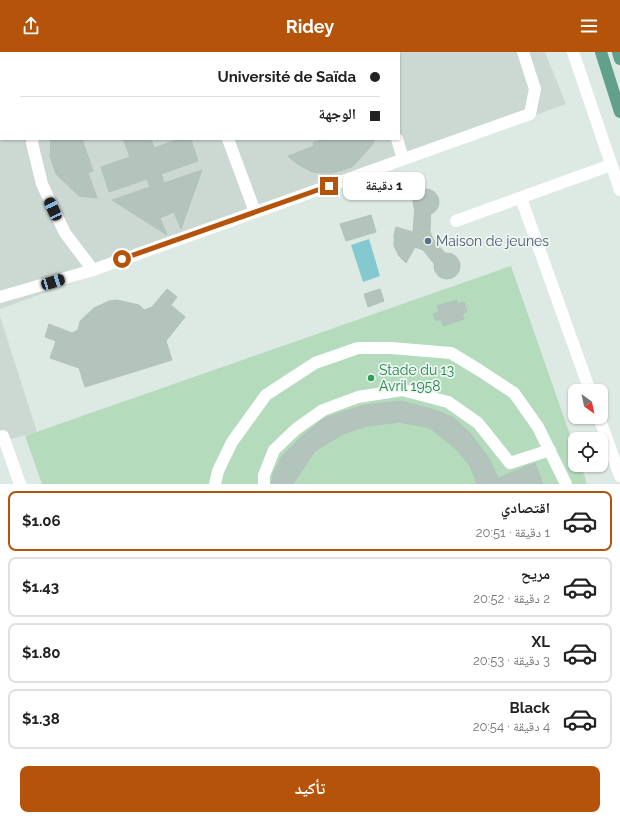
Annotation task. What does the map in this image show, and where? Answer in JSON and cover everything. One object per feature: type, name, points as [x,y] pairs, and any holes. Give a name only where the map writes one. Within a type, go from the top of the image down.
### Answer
[{"type":"main road","points":[[601,52],[620,112]]},
{"type":"main road","points":[[618,52],[620,59]]},
{"type":"street","points":[[0,298],[93,270],[530,114],[535,89],[523,52]]},
{"type":"street","points":[[573,52],[620,190]]},
{"type":"street","points":[[32,140],[42,184],[65,233],[93,270]]},
{"type":"street","points":[[228,140],[255,212]]},
{"type":"street","points":[[397,140],[404,159]]},
{"type":"street","points":[[456,221],[611,165]]},
{"type":"street","points":[[521,198],[587,384]]},
{"type":"street","points":[[215,484],[218,471],[232,442],[266,395],[315,363],[358,348],[391,348],[451,353],[514,393],[538,427],[566,484]]},
{"type":"street","points":[[264,484],[264,475],[274,450],[296,429],[323,410],[358,396],[402,390],[448,402],[478,423],[510,463],[550,450]]},
{"type":"street","points":[[601,424],[620,476]]},
{"type":"street","points":[[1,433],[20,484]]},
{"type":"shaded area","points":[[400,52],[545,52],[566,104],[0,309],[0,140],[400,140]]},
{"type":"shaded area","points":[[0,316],[37,432],[0,442]]},
{"type":"green space","name":"Stade du 13 Avril 1958","points":[[511,266],[569,432],[568,472],[583,472],[587,484],[42,484],[25,436]]},
{"type":"water","points":[[369,239],[380,276],[363,282],[351,245]]},
{"type":"building","points":[[51,140],[82,140],[93,171],[88,173],[97,198],[79,196],[56,174],[50,156]]},
{"type":"building","points":[[123,140],[151,140],[154,148],[177,140],[191,140],[198,161],[161,174],[164,183],[202,170],[181,229],[174,212],[160,218],[167,235],[112,200],[150,187],[147,179],[109,192],[101,167],[130,157]]},
{"type":"building","points":[[321,140],[374,140],[373,144],[352,167],[333,173],[312,172],[296,163],[288,156],[314,146],[313,143]]},
{"type":"building","points":[[426,189],[435,193],[439,202],[435,211],[426,215],[417,211],[413,202],[417,193]]},
{"type":"building","points":[[415,204],[431,205],[430,232],[433,239],[451,260],[439,270],[423,250],[415,247],[406,263],[399,256],[394,246],[396,227],[413,232]]},
{"type":"building","points":[[371,215],[376,232],[346,241],[340,224]]},
{"type":"building","points":[[447,253],[456,257],[460,266],[456,275],[447,279],[438,275],[434,266],[438,257]]},
{"type":"building","points":[[167,289],[177,297],[171,305],[185,317],[166,341],[172,360],[85,387],[79,368],[50,358],[56,341],[45,337],[49,324],[72,333],[78,330],[80,321],[94,308],[109,301],[117,300],[139,305],[144,310],[152,307]]},
{"type":"building","points":[[380,289],[384,301],[368,307],[364,294]]},
{"type":"building","points":[[457,300],[458,304],[464,302],[467,312],[462,314],[464,319],[443,326],[441,319],[436,321],[433,314],[439,312],[437,306]]},
{"type":"building","points":[[401,401],[438,411],[454,418],[470,433],[489,458],[498,478],[535,463],[543,484],[477,484],[470,466],[457,450],[430,428],[400,422],[367,426],[343,434],[315,451],[293,484],[271,484],[274,472],[282,456],[301,437],[324,418],[364,405]]},
{"type":"place","name":"Maison de jeunes","points":[[428,241]]},
{"type":"place","name":"Stade du 13 Avril 1958","points":[[371,378]]},
{"type":"route","points":[[122,259],[329,186]]}]
